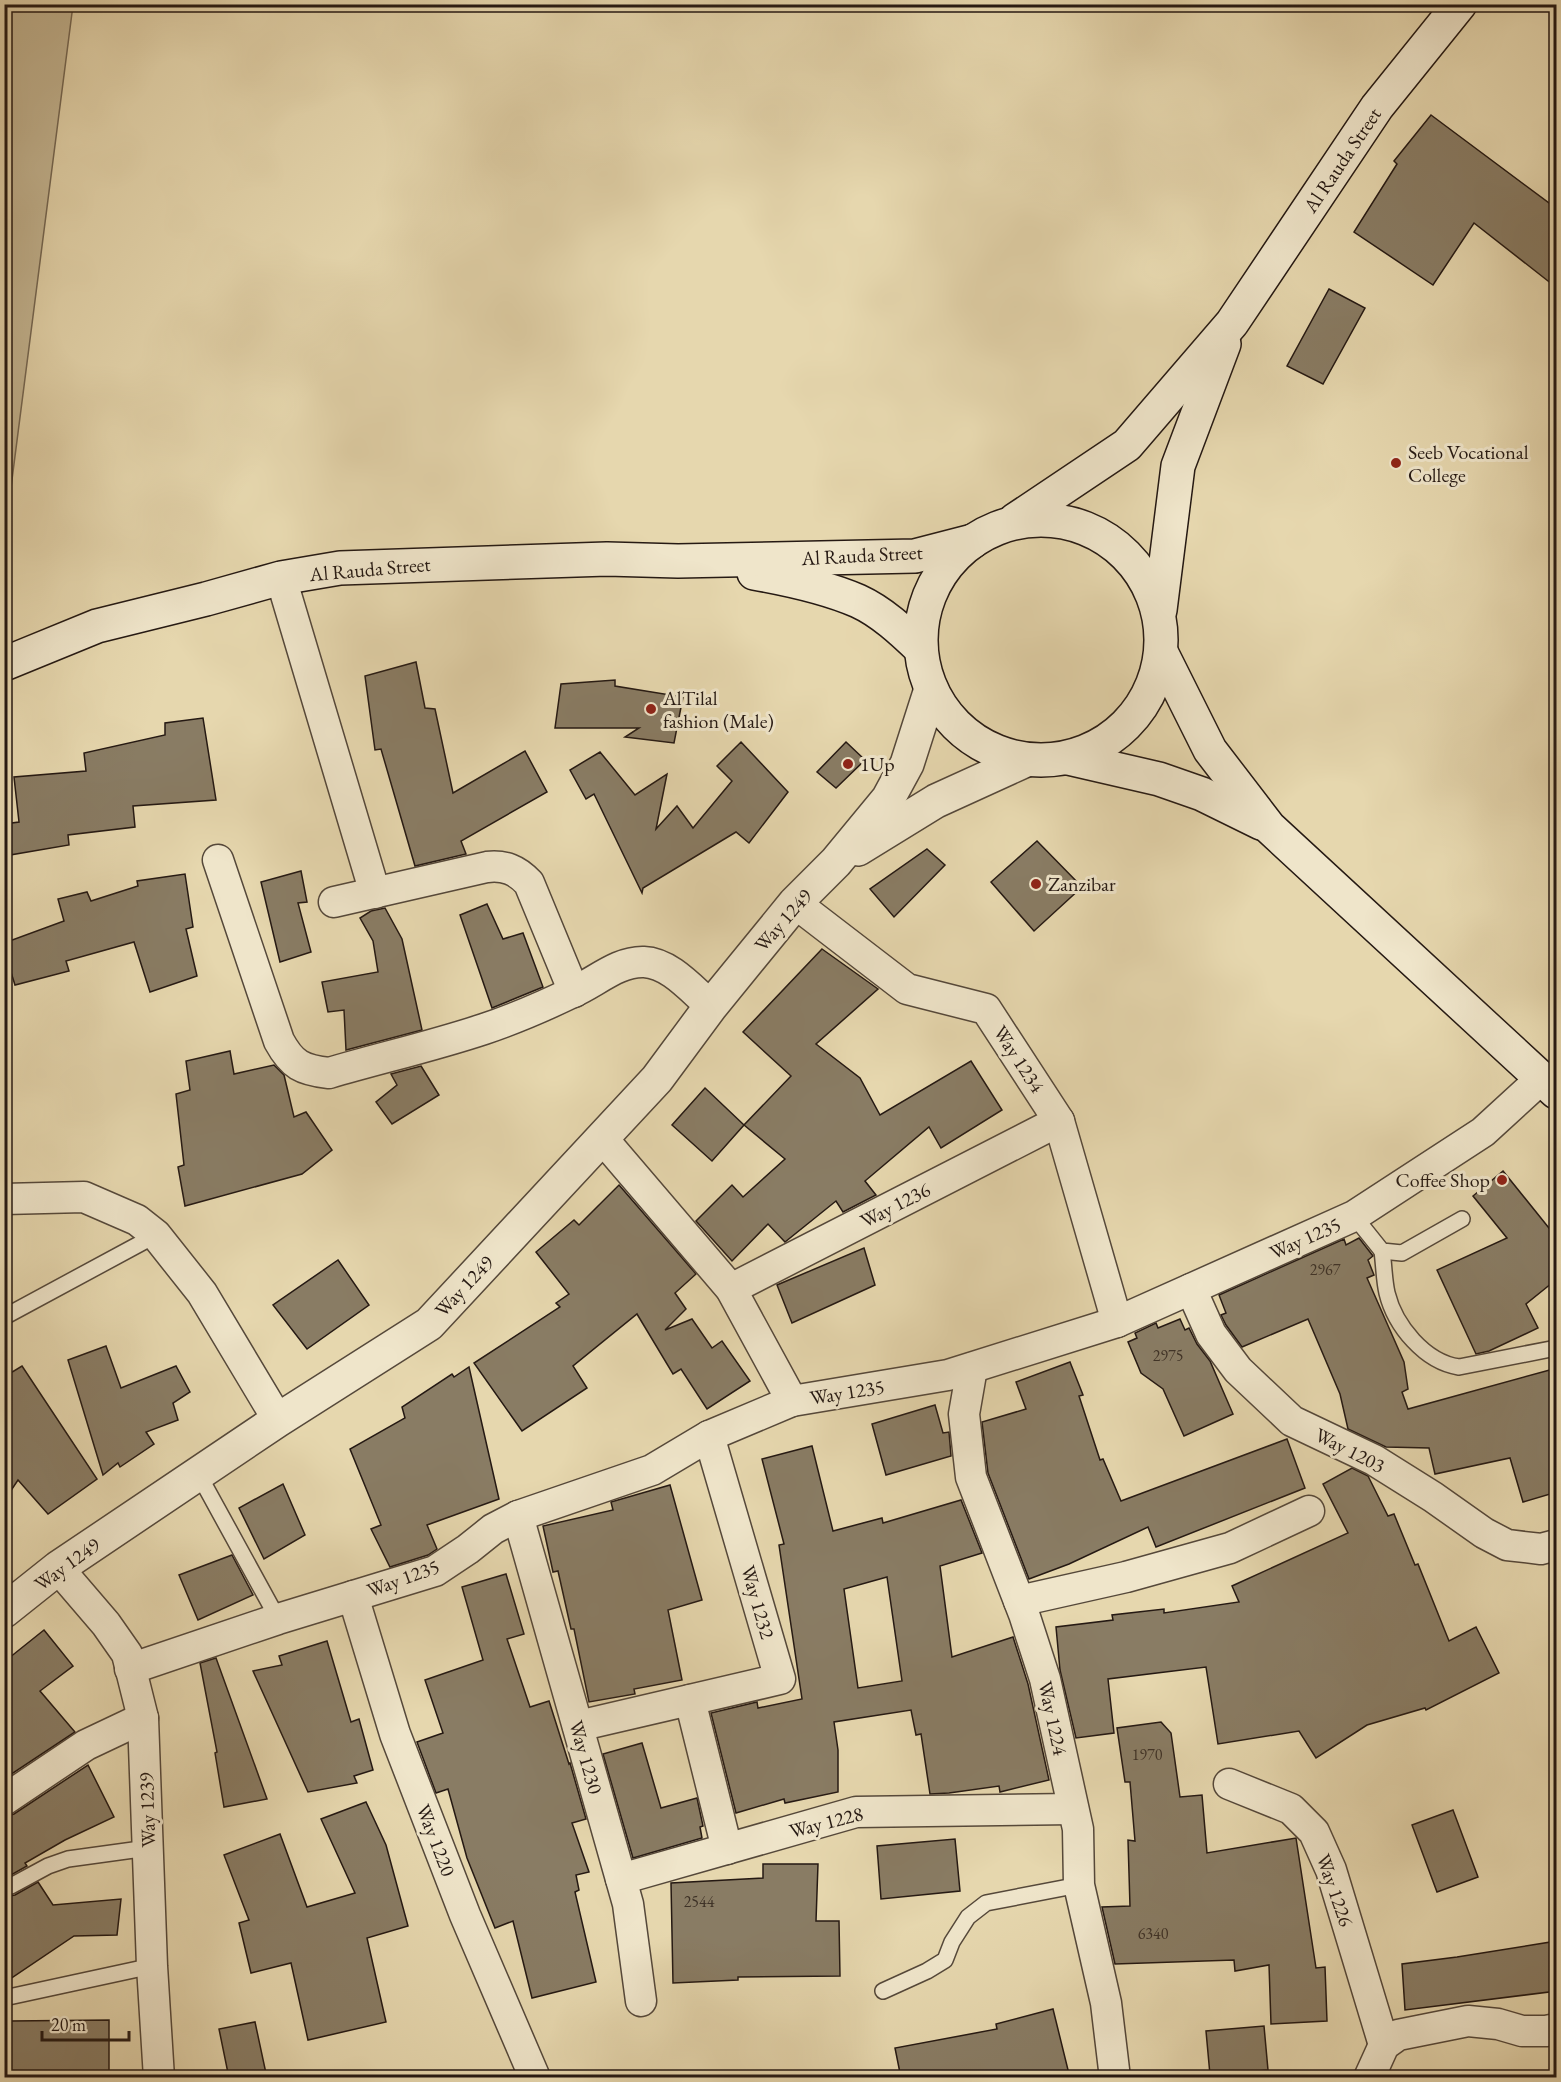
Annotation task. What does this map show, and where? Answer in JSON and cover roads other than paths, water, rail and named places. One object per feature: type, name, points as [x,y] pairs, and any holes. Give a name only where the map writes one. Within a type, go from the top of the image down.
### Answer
[{"type":"main road","name":"Al Rauda Street","points":[[1010,523],[1127,445],[1232,323],[1377,107],[1460,4]]},
{"type":"main road","name":"Al Rauda Street","points":[[1159,614],[1178,466],[1232,323]]},
{"type":"main road","points":[[1068,758],[1102,744],[1131,720],[1152,688],[1161,652],[1159,614],[1146,579],[1122,550],[1091,530],[1051,519],[1010,523],[973,541],[943,570],[925,608],[921,649],[931,689],[954,723],[987,748],[1026,760],[1068,758],[1170,782],[1202,794],[1269,827]]},
{"type":"main road","name":"Al Rauda Street","points":[[4,664],[97,626],[281,578],[340,568],[464,562],[606,559],[678,561],[915,556],[973,541]]},
{"type":"main road","name":"Al Rauda Street","points":[[678,561],[788,579],[858,601],[893,623],[921,649]]},
{"type":"main road","points":[[1161,652],[1210,750],[1269,827],[1549,1085]]},
{"type":"main road","name":"Way 1249","points":[[4,1611],[58,1568],[278,1420],[429,1324],[657,1079],[711,1006],[795,903],[836,862],[888,799],[908,764],[931,689]]},
{"type":"main road","name":"Way 1249","points":[[836,862],[936,801],[1026,760]]},
{"type":"street","points":[[281,578],[375,893]]},
{"type":"street","points":[[218,860],[279,1041],[287,1056],[307,1071],[329,1073],[483,1029],[574,992],[634,962],[647,962],[670,971],[711,1006]]},
{"type":"street","points":[[333,902],[487,867],[510,868],[521,874],[529,883],[574,992]]},
{"type":"street","name":"Way 1234","points":[[795,903],[907,989],[986,1009],[1059,1120],[1117,1322]]},
{"type":"street","name":"Way 1235","points":[[130,1669],[278,1618],[435,1571],[493,1529],[518,1516],[652,1470],[709,1436],[792,1401],[948,1376],[1117,1322],[1354,1216],[1483,1132],[1549,1085]]},
{"type":"street","name":"Way 1236","points":[[731,1289],[1059,1120]]},
{"type":"street","points":[[602,1138],[731,1289],[792,1401]]},
{"type":"street","points":[[4,1199],[84,1197],[137,1220],[156,1236],[202,1293],[278,1420]]},
{"type":"street","name":"Way 1203","points":[[1191,1289],[1211,1334],[1238,1370],[1292,1421],[1374,1460],[1484,1533],[1507,1545],[1541,1549],[1557,1545]]},
{"type":"street","name":"Way 1224","points":[[972,1368],[963,1414],[971,1477],[1019,1601],[1045,1679],[1078,1829],[1079,1885],[1106,2003],[1115,2078]]},
{"type":"street","name":"Way 1232","points":[[578,1726],[780,1679],[709,1436]]},
{"type":"street","points":[[1019,1601],[1126,1577],[1230,1548],[1309,1511]]},
{"type":"street","name":"Way 1230","points":[[518,1516],[628,1904],[641,2001]]},
{"type":"street","name":"Way 1239","points":[[58,1568],[106,1624],[127,1654],[144,1718],[152,1966],[159,2078]]},
{"type":"street","name":"Way 1220","points":[[353,1596],[395,1734],[465,1915],[535,2078]]},
{"type":"street","points":[[690,1700],[727,1849]]},
{"type":"street","points":[[4,1800],[86,1745],[144,1718]]},
{"type":"street","name":"Way 1226","points":[[1229,1784],[1291,1809],[1314,1832],[1331,1870],[1384,2045]]},
{"type":"street","name":"Way 1228","points":[[621,1879],[856,1812],[1073,1809]]},
{"type":"street","points":[[1369,2078],[1384,2045],[1398,2035],[1468,2021],[1498,2024],[1522,2031],[1557,2029]]},
{"type":"lane","points":[[1354,1216],[1382,1251],[1388,1294],[1400,1324],[1439,1362],[1459,1367],[1557,1348]]},
{"type":"lane","points":[[1382,1251],[1402,1253],[1462,1219]]},
{"type":"lane","points":[[4,1317],[156,1236]]},
{"type":"lane","points":[[199,1475],[278,1618]]},
{"type":"lane","points":[[11,1886],[48,1866],[68,1859],[148,1848]]},
{"type":"lane","points":[[883,1991],[945,1960],[952,1942],[968,1917],[986,1903],[1079,1885]]},
{"type":"lane","points":[[4,1998],[152,1966]]},
{"type":"place","name":"Seeb Vocational College","points":[[1396,463]]},
{"type":"place","name":"AlTilal fashion (Male)","points":[[651,709]]},
{"type":"place","name":"1Up","points":[[848,764]]},
{"type":"place","name":"Zanzibar","points":[[1036,884]]},
{"type":"place","name":"Coffee Shop","points":[[1502,1180]]}]
